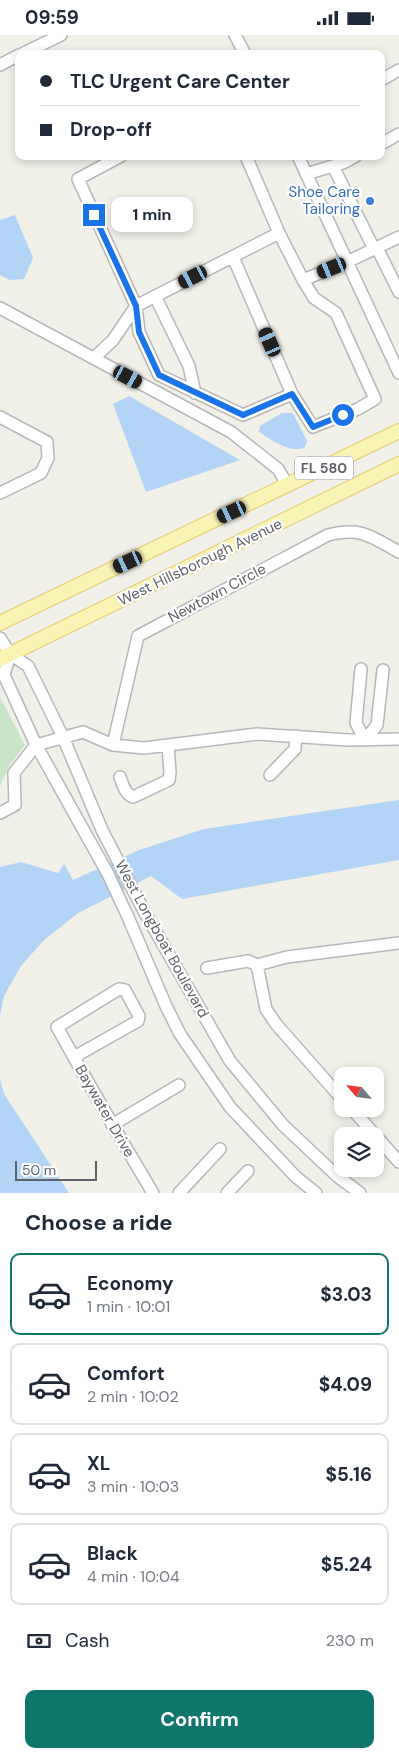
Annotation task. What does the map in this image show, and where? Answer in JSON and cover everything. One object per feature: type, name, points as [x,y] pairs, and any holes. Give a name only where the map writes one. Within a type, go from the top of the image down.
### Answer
[{"type":"main road","name":"West Hillsborough Avenue","points":[[0,623],[399,431]]},
{"type":"main road","name":"West Hillsborough Avenue","points":[[5,656],[399,464]]},
{"type":"street","points":[[30,50],[61,35]]},
{"type":"street","points":[[235,35],[243,50]]},
{"type":"street","points":[[0,65],[15,57]]},
{"type":"street","points":[[385,78],[399,70]]},
{"type":"street","points":[[385,141],[399,135]]},
{"type":"street","points":[[114,160],[78,179],[136,306],[139,332],[159,375],[243,415],[292,394]]},
{"type":"street","points":[[233,257],[292,394],[313,427],[358,409],[375,399],[336,313],[314,298],[303,280],[279,233],[248,160]]},
{"type":"street","points":[[300,160],[399,373]]},
{"type":"street","points":[[306,174],[349,160]]},
{"type":"street","points":[[333,166],[399,292]]},
{"type":"street","points":[[94,358],[113,340],[136,306],[279,233]]},
{"type":"street","points":[[303,280],[347,262],[399,237]]},
{"type":"street","points":[[155,296],[189,366],[195,393]]},
{"type":"street","points":[[0,307],[230,432],[278,469],[288,486]]},
{"type":"street","points":[[0,417],[47,442],[48,458],[41,473],[0,493]]},
{"type":"street","name":"Newtown Circle","points":[[113,745],[138,635],[328,535],[346,531],[365,533],[399,551]]},
{"type":"street","name":"West Longboat Boulevard","points":[[0,638],[5,656],[4,675],[36,745],[88,837],[128,917],[180,1034],[230,1107],[283,1164],[316,1193]]},
{"type":"street","name":"West Longboat Boulevard","points":[[5,656],[28,666],[63,737],[102,830],[145,913],[230,1061],[283,1125],[337,1176],[360,1193]]},
{"type":"street","points":[[361,669],[356,723],[366,740]]},
{"type":"street","points":[[366,740],[377,725],[383,670]]},
{"type":"street","points":[[0,813],[15,805],[14,773],[36,745],[83,732],[113,745],[144,748],[257,734],[366,740],[399,739]]},
{"type":"street","points":[[270,775],[295,749],[296,736]]},
{"type":"street","points":[[120,777],[126,792],[129,796],[133,797],[169,780],[168,745]]},
{"type":"street","points":[[207,968],[248,961],[257,965],[287,957],[399,943]]},
{"type":"street","points":[[257,965],[266,1009],[276,1024],[334,1090]]},
{"type":"street","name":"Baywater Drive","points":[[74,1057],[138,1021],[139,1016],[125,990],[119,989],[57,1027],[112,1125],[153,1193]]},
{"type":"street","points":[[112,1125],[179,1085]]},
{"type":"street","points":[[359,1117],[399,1161]]},
{"type":"street","points":[[179,1193],[220,1149]]},
{"type":"street","points":[[227,1193],[248,1171]]},
{"type":"green space","points":[[0,697],[25,745],[10,764],[0,786]]},
{"type":"water","points":[[15,215],[33,258],[24,279],[10,280],[0,275],[0,220]]},
{"type":"water","points":[[129,396],[240,460],[146,492],[113,404]]},
{"type":"water","points":[[282,413],[294,415],[307,441],[305,447],[300,449],[288,448],[259,432],[260,426]]},
{"type":"water","points":[[399,800],[399,860],[182,899],[151,876],[78,913],[44,940],[21,966],[4,996],[0,1016],[0,867],[21,862],[58,873],[64,864],[73,880],[139,850],[204,829]]},
{"type":"water","points":[[0,1078],[4,1094],[69,1193],[0,1193]]},
{"type":"place","name":"Shoe Care Tailoring","points":[[370,201]]},
{"type":"route","points":[[94,215],[136,306],[139,332],[159,375],[243,415],[292,394],[313,427],[343,415]]}]
